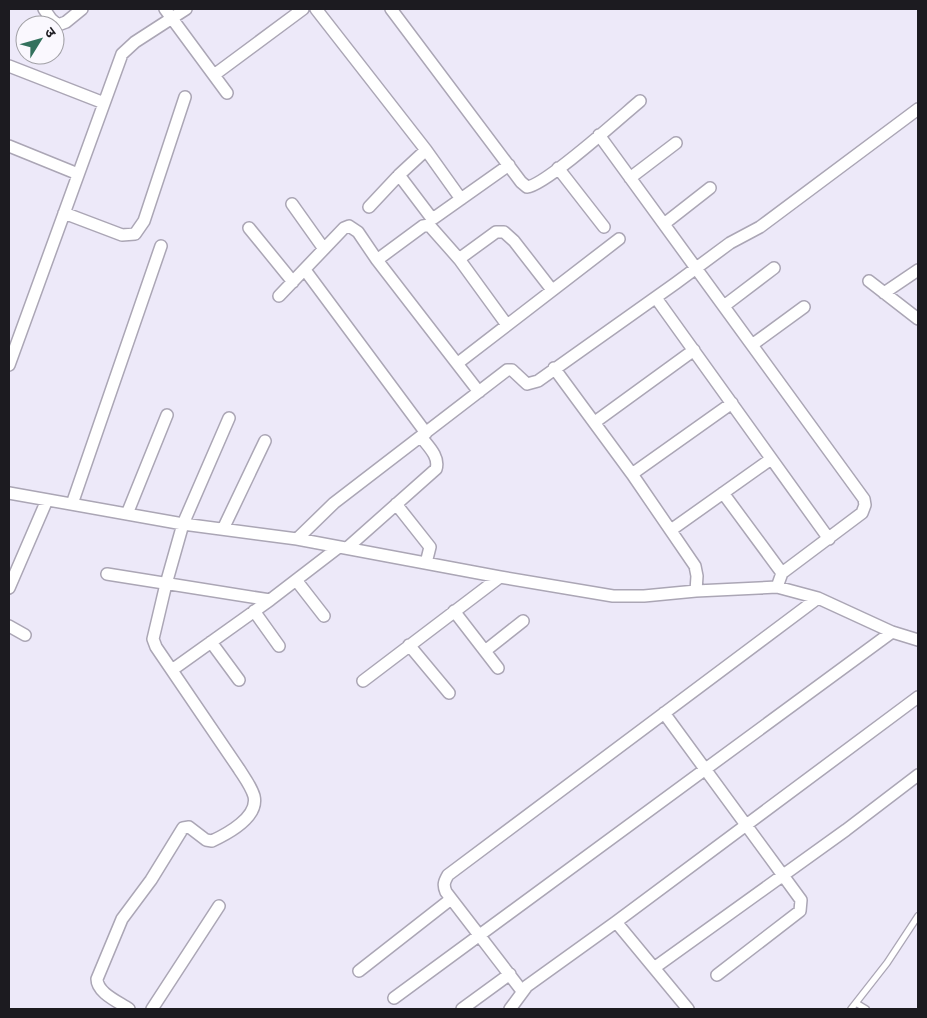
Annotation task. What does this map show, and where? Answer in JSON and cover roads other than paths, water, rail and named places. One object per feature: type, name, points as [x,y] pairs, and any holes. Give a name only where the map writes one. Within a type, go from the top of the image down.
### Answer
[{"type":"street","points":[[44,9],[58,25],[66,22],[82,9]]},
{"type":"street","points":[[165,9],[227,93]]},
{"type":"street","points":[[9,365],[122,54],[135,42],[186,9]]},
{"type":"street","points":[[214,75],[303,9]]},
{"type":"street","points":[[316,9],[462,199]]},
{"type":"street","points":[[391,9],[521,182],[527,187],[536,184],[558,168],[640,101]]},
{"type":"street","points":[[9,66],[104,103]]},
{"type":"street","points":[[64,213],[122,235],[135,234],[144,221],[184,97]]},
{"type":"street","points":[[297,539],[334,503],[507,370],[512,370],[528,384],[538,381],[656,298],[736,238],[760,227],[918,109]]},
{"type":"street","points":[[599,135],[864,499],[865,506],[862,514],[782,573],[777,587]]},
{"type":"street","points":[[630,178],[676,143]]},
{"type":"street","points":[[9,146],[78,174]]},
{"type":"street","points":[[368,207],[426,150]]},
{"type":"street","points":[[399,175],[432,218],[438,216],[509,166]]},
{"type":"street","points":[[558,168],[604,227]]},
{"type":"street","points":[[664,224],[710,188]]},
{"type":"street","points":[[292,204],[324,249]]},
{"type":"street","points":[[377,260],[427,225],[433,228],[459,259],[507,325]]},
{"type":"street","points":[[279,296],[344,228],[349,226],[358,232],[377,260],[479,392]]},
{"type":"street","points":[[249,228],[293,282]]},
{"type":"street","points":[[459,259],[496,232],[504,232],[514,241],[552,290]]},
{"type":"street","points":[[458,363],[619,239]]},
{"type":"street","points":[[72,504],[160,246]]},
{"type":"street","points":[[724,306],[774,268]]},
{"type":"street","points":[[172,670],[343,548],[427,478],[437,466],[436,457],[423,435],[305,270]]},
{"type":"street","points":[[884,294],[918,270]]},
{"type":"street","points":[[869,281],[918,319]]},
{"type":"street","points":[[656,298],[830,539]]},
{"type":"street","points":[[752,345],[804,307]]},
{"type":"street","points":[[595,422],[694,350]]},
{"type":"street","points":[[554,368],[672,530],[695,566],[697,576],[696,591]]},
{"type":"street","points":[[632,474],[732,403]]},
{"type":"street","points":[[127,514],[167,415]]},
{"type":"street","points":[[129,1009],[105,992],[97,983],[122,920],[151,880],[183,828],[188,827],[206,840],[212,841],[242,822],[255,805],[251,789],[239,768],[153,639],[183,524],[229,418]]},
{"type":"street","points":[[223,529],[265,441]]},
{"type":"street","points":[[672,530],[771,459]]},
{"type":"street","points":[[9,493],[183,524],[297,539],[613,596],[644,596],[777,587],[818,598],[892,632],[918,640]]},
{"type":"street","points":[[723,493],[782,573]]},
{"type":"street","points":[[9,588],[47,500]]},
{"type":"street","points":[[396,504],[430,547],[426,563]]},
{"type":"street","points":[[107,574],[270,600]]},
{"type":"street","points":[[363,681],[500,577]]},
{"type":"street","points":[[296,580],[324,616]]},
{"type":"street","points":[[522,991],[451,899],[444,887],[446,878],[452,871],[818,598]]},
{"type":"street","points":[[254,611],[279,646]]},
{"type":"street","points":[[454,611],[498,668]]},
{"type":"street","points":[[484,651],[523,621]]},
{"type":"street","points":[[9,626],[25,635]]},
{"type":"street","points":[[394,998],[892,632]]},
{"type":"street","points":[[211,642],[239,680]]},
{"type":"street","points":[[409,645],[449,693]]},
{"type":"street","points":[[510,1009],[522,991],[918,697]]},
{"type":"street","points":[[664,713],[801,900],[800,911],[717,975]]},
{"type":"street","points":[[654,968],[783,876],[918,775]]},
{"type":"street","points":[[359,971],[451,899]]},
{"type":"street","points":[[152,1009],[219,906]]},
{"type":"street","points":[[616,922],[688,1009]]},
{"type":"street","points":[[462,1009],[510,974]]},
{"type":"lane","points":[[851,1009],[887,963],[918,917]]},
{"type":"lane","points":[[856,1003],[866,1009]]}]
